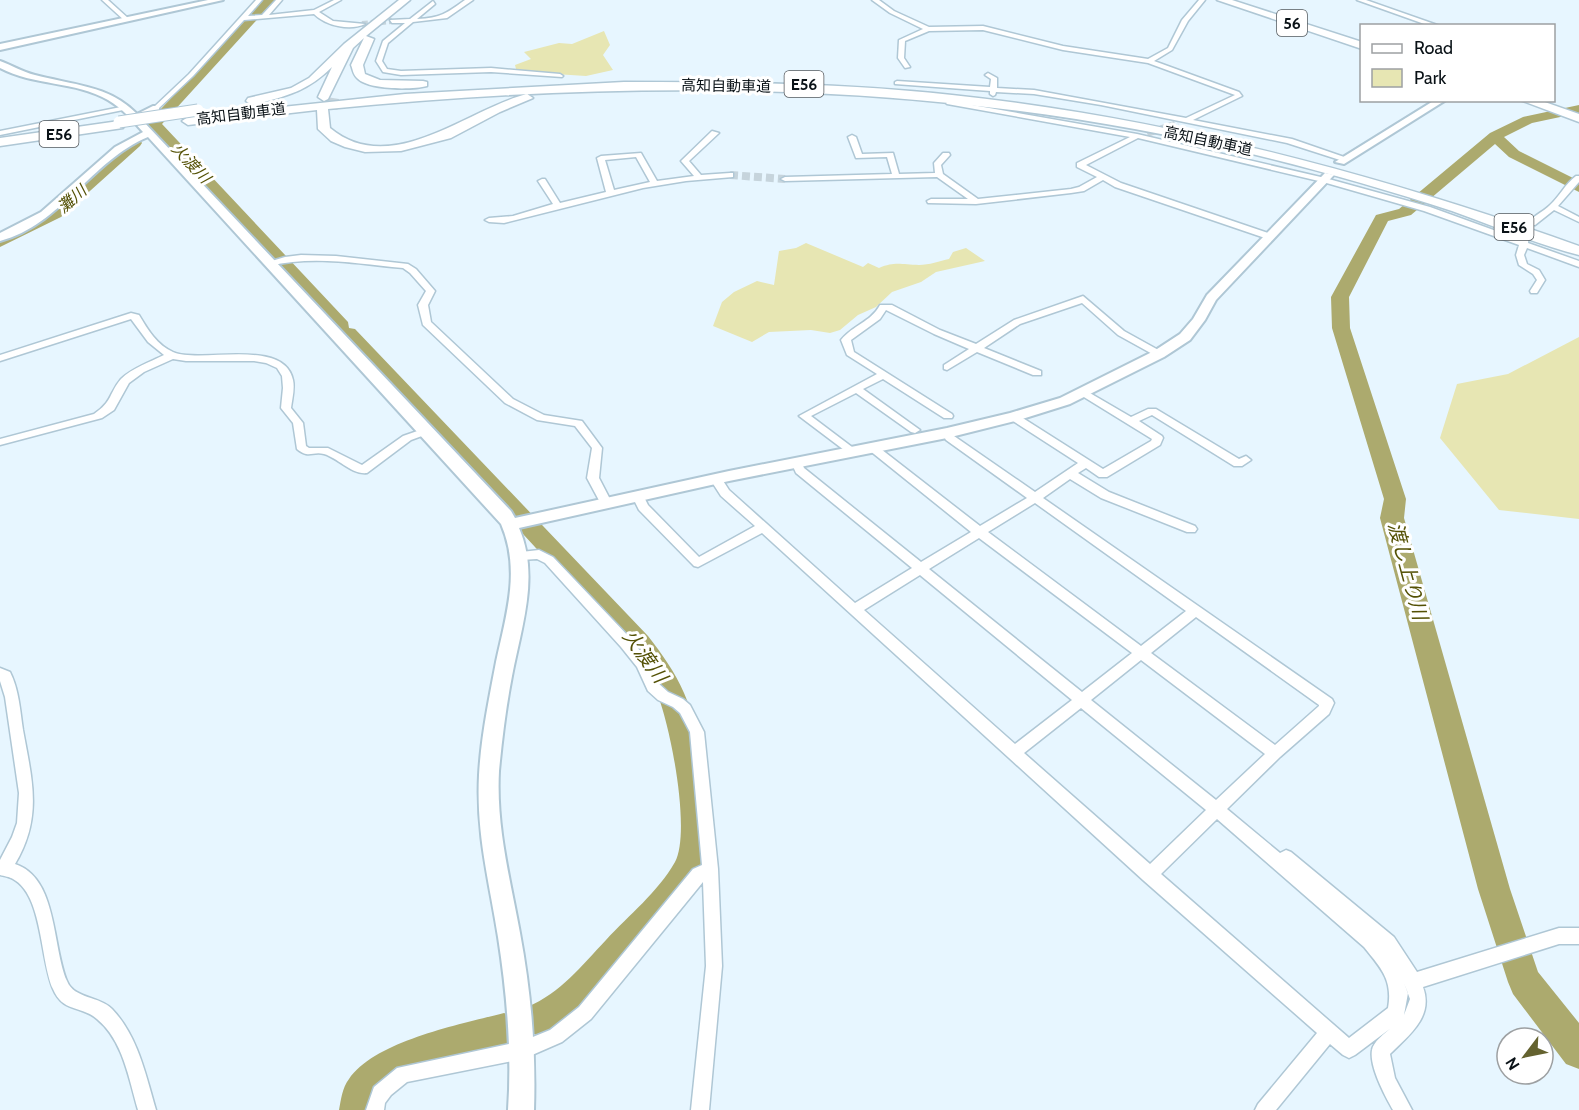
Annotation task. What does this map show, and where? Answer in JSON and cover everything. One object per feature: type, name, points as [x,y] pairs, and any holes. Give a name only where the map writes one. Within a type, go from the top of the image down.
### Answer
[{"type":"highway","points":[[193,115],[295,90],[313,80],[348,46],[405,0]]},
{"type":"highway","points":[[348,46],[329,96],[346,63],[359,47],[415,0]]},
{"type":"highway","name":"56","points":[[1222,0],[1360,45]]},
{"type":"highway","points":[[369,39],[357,65],[361,75],[369,81],[406,84],[515,84]]},
{"type":"highway","name":"高知自動車道","points":[[0,142],[193,115],[364,96],[515,84],[622,81],[757,82],[980,97],[1063,108],[1209,135],[1295,155],[1402,192]]},
{"type":"highway","points":[[322,108],[324,129],[340,142],[359,147],[391,148],[429,141],[503,104],[527,98],[575,92],[758,86]]},
{"type":"highway","name":"高知自動車道","points":[[193,115],[322,108],[513,90],[758,86],[978,101],[1059,112],[1217,142],[1402,192],[1451,202],[1579,244]]},
{"type":"highway","points":[[413,101],[441,104],[452,113],[449,127],[431,135],[406,141],[374,143],[345,137],[322,108],[413,101]]},
{"type":"highway","points":[[1532,102],[1578,117]]},
{"type":"highway","name":"高知自動車道","points":[[0,147],[118,126]]},
{"type":"highway","name":"高知自動車道","points":[[1451,202],[1579,250]]},
{"type":"street","points":[[105,0],[127,20]]},
{"type":"street","points":[[0,47],[219,0]]},
{"type":"street","points":[[136,119],[156,108],[185,81],[259,0]]},
{"type":"street","points":[[262,17],[279,0]]},
{"type":"street","points":[[244,18],[315,12],[338,0]]},
{"type":"street","points":[[392,21],[437,18],[451,14],[461,4],[470,0]]},
{"type":"street","points":[[875,0],[892,12],[928,28],[983,28],[1063,48],[1149,61],[1237,93],[1239,96],[1178,123]]},
{"type":"street","points":[[1149,61],[1170,49],[1185,20],[1202,0]]},
{"type":"street","points":[[1360,0],[1431,24]]},
{"type":"street","points":[[1372,4],[1381,0]]},
{"type":"street","points":[[433,3],[385,42],[379,62],[385,70],[401,73],[490,70],[560,76]]},
{"type":"street","points":[[315,12],[321,20],[342,25],[362,24]]},
{"type":"street","points":[[907,67],[901,57],[902,40],[928,28]]},
{"type":"street","points":[[0,64],[22,74],[90,88],[110,96],[126,108],[505,515],[520,522],[796,462],[946,433],[1014,417],[1065,401],[1159,354],[1185,337],[1199,320],[1211,298],[1327,177]]},
{"type":"street","points":[[988,75],[994,78],[994,92]]},
{"type":"street","points":[[897,83],[994,92],[1034,92],[1189,119],[1289,141],[1343,161],[1439,102]]},
{"type":"street","points":[[949,103],[987,107],[1137,136],[1402,192],[1427,209],[1525,239],[1579,264]]},
{"type":"street","points":[[0,133],[126,108]]},
{"type":"street","points":[[0,238],[45,214],[118,149],[148,133]]},
{"type":"street","points":[[699,177],[685,161],[715,133]]},
{"type":"street","points":[[1147,133],[1080,165],[1102,176],[1101,178],[1145,195],[1268,236]]},
{"type":"street","points":[[852,137],[859,156],[890,156],[896,176]]},
{"type":"street","points":[[610,194],[601,158],[638,155],[655,185]]},
{"type":"street","points":[[939,175],[937,165],[946,155]]},
{"type":"street","points":[[489,220],[501,221],[557,205],[655,185],[699,177],[730,175]]},
{"type":"street","points":[[785,178],[939,175],[976,202]]},
{"type":"street","points":[[931,201],[976,202],[1081,189],[1101,178]]},
{"type":"street","points":[[1532,223],[1553,207],[1579,178]]},
{"type":"street","points":[[542,182],[557,205]]},
{"type":"street","points":[[1553,207],[1579,220]]},
{"type":"street","points":[[1525,239],[1520,255],[1523,265],[1536,272],[1541,280],[1534,291]]},
{"type":"street","points":[[269,263],[286,258],[314,258],[405,266],[413,271],[432,291],[423,305],[426,323],[509,401],[541,418],[578,423],[597,448],[593,478],[606,503]]},
{"type":"street","points":[[947,367],[1017,322],[1083,299],[1121,333],[1159,354]]},
{"type":"street","points":[[948,416],[850,353],[846,340],[850,334],[877,318],[883,307],[895,308],[937,332],[1037,372]]},
{"type":"street","points":[[0,358],[131,316],[136,317],[143,332],[158,348],[173,355],[189,358],[266,359],[278,362],[286,373],[288,383],[286,408],[298,423],[301,447],[307,452],[324,450],[363,470],[407,438],[426,431]]},
{"type":"street","points":[[0,442],[98,416],[110,408],[125,381],[141,370],[173,355]]},
{"type":"street","points":[[852,452],[804,416],[885,374]]},
{"type":"street","points":[[856,389],[915,430]]},
{"type":"street","points":[[1014,417],[1084,464],[1103,474],[1156,443],[1158,438],[1083,392]]},
{"type":"street","points":[[1131,421],[1152,411],[1238,463],[1246,460]]},
{"type":"street","points":[[946,433],[1327,703],[1324,710],[1275,753],[1149,875]]},
{"type":"street","points":[[873,448],[978,531],[1275,753]]},
{"type":"street","points":[[716,479],[725,493],[1149,875],[1349,1049],[1396,1013],[1399,993],[1390,967],[1370,941],[1251,838],[800,470],[796,462]]},
{"type":"street","points":[[855,609],[978,531],[1035,498],[1084,464]]},
{"type":"street","points":[[1071,474],[1105,495],[1191,529]]},
{"type":"street","points":[[638,496],[643,507],[698,562],[763,527]]},
{"type":"street","points":[[520,522],[521,584],[488,769],[490,837],[519,998],[523,1050],[521,1110]]},
{"type":"street","points":[[521,556],[539,554],[549,560],[626,643],[642,664],[653,687],[685,709],[697,732],[710,869],[714,966],[700,1110]]},
{"type":"street","points":[[1015,752],[1196,610]]},
{"type":"street","points":[[0,673],[5,676],[10,690],[28,788],[22,836],[17,848],[2,868],[25,876],[37,892],[60,988],[73,1002],[104,1012],[125,1042],[147,1110]]},
{"type":"street","points":[[1251,838],[1272,846],[1388,943],[1413,982],[1419,999],[1413,1018],[1380,1051],[1387,1081],[1403,1110]]},
{"type":"street","points":[[375,1110],[375,1104],[387,1085],[403,1074],[523,1050],[556,1036],[585,1013],[699,874],[710,869]]},
{"type":"street","points":[[1413,982],[1559,936],[1579,936]]},
{"type":"street","points":[[1264,1110],[1329,1032]]},
{"type":"green space","points":[[604,31],[610,45],[603,55],[613,70],[586,76],[508,71],[516,69],[515,65],[531,59],[524,52],[559,43],[572,44]]},
{"type":"green space","points":[[806,243],[863,267],[868,263],[879,268],[895,264],[927,264],[949,259],[953,252],[966,248],[985,261],[936,272],[921,282],[892,292],[876,307],[858,315],[840,330],[830,333],[811,330],[769,332],[752,342],[713,326],[722,302],[734,292],[757,281],[774,285],[779,251],[796,248]]},
{"type":"green space","points":[[1579,337],[1579,519],[1499,510],[1440,438],[1457,384],[1508,374]]},
{"type":"waterway","name":"火渡川","points":[[151,127],[269,0]]},
{"type":"waterway","points":[[1495,136],[1528,120],[1579,109]]},
{"type":"waterway","name":"火渡川","points":[[155,124],[163,136],[341,326]]},
{"type":"waterway","points":[[1495,136],[1514,154],[1579,187]]},
{"type":"waterway","name":"渡し上り川","points":[[1495,136],[1405,212],[1382,218],[1340,297],[1341,328],[1395,499],[1392,518],[1494,889],[1525,982],[1579,1051]]},
{"type":"waterway","name":"灘川","points":[[0,242],[55,214],[135,143]]},
{"type":"waterway","name":"火渡川","points":[[348,333],[639,643],[665,681],[679,718],[690,768],[695,820],[695,842],[687,870],[680,883],[660,908],[583,991],[573,1000],[539,1019]]},
{"type":"waterway","name":"火渡川","points":[[357,1110],[360,1093],[373,1079],[392,1066],[441,1047],[504,1030]]},
{"type":"tunnel","points":[[362,24],[392,21]]},
{"type":"tunnel","points":[[332,109],[334,95]]},
{"type":"tunnel","points":[[1152,131],[1178,123]]},
{"type":"tunnel","points":[[1147,133],[1156,130]]},
{"type":"tunnel","points":[[730,175],[785,179]]}]
